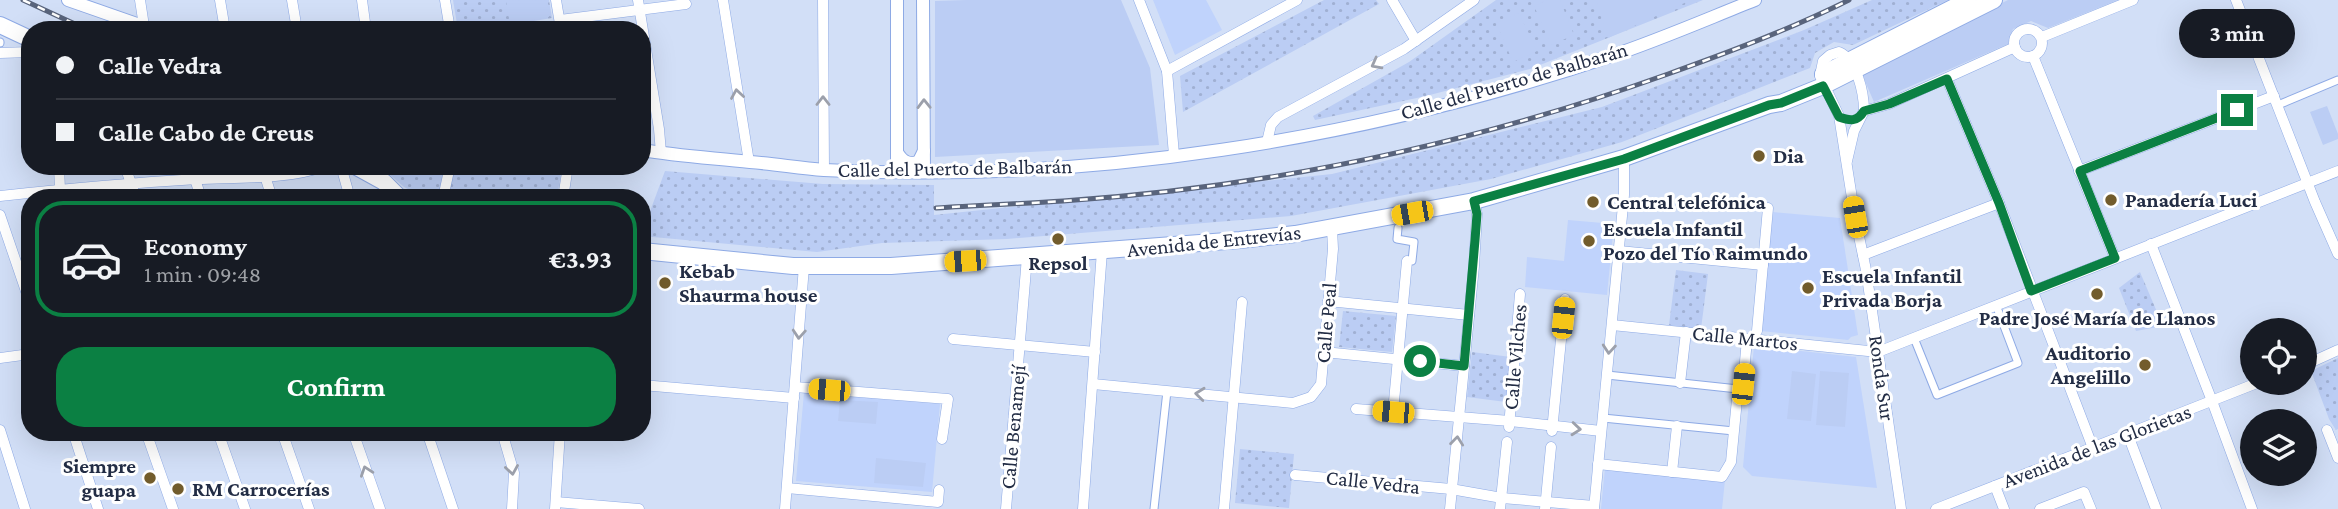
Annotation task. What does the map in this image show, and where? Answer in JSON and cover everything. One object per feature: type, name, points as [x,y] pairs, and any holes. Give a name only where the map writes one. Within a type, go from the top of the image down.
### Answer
[{"type":"main road","name":"Avenida de Entrevías","points":[[651,252],[804,266],[891,266],[1240,240],[1332,228],[1474,201],[1624,159],[1769,105],[1781,95],[1822,81],[1968,0]]},
{"type":"main road","name":"Avenida de Entrevías","points":[[1851,65],[1994,0]]},
{"type":"main road","points":[[0,25],[21,35]]},
{"type":"main road","points":[[371,175],[391,189]]},
{"type":"street","points":[[68,0],[129,21]]},
{"type":"street","points":[[140,0],[147,21]]},
{"type":"street","points":[[220,0],[224,21]]},
{"type":"street","points":[[292,0],[296,21]]},
{"type":"street","points":[[362,0],[365,21]]},
{"type":"street","points":[[444,0],[448,21]]},
{"type":"street","points":[[556,0],[560,21]]},
{"type":"street","points":[[723,0],[749,162]]},
{"type":"street","points":[[823,0],[824,170]]},
{"type":"street","points":[[897,0],[897,172]]},
{"type":"street","points":[[923,0],[924,172]]},
{"type":"street","points":[[1139,0],[1167,71],[1174,155]]},
{"type":"street","points":[[1167,71],[1297,0]]},
{"type":"street","points":[[1392,0],[1416,41]]},
{"type":"street","points":[[1267,142],[1271,125],[1278,117],[1404,50],[1474,0]]},
{"type":"street","name":"Calle del Puerto de Balbarán","points":[[651,151],[824,170],[897,172],[1083,166],[1174,155],[1267,142],[1449,103],[1612,56],[1755,0]]},
{"type":"street","points":[[2042,37],[2133,0]]},
{"type":"street","points":[[2236,0],[2338,254]]},
{"type":"street","points":[[577,21],[639,5],[686,4]]},
{"type":"street","points":[[2023,29],[2034,29],[2042,37],[2042,48],[2033,56],[2022,56],[2015,47],[2015,37],[2023,29]]},
{"type":"street","points":[[1839,117],[1852,121],[2015,47]]},
{"type":"street","points":[[0,53],[21,52]]},
{"type":"street","points":[[2033,56],[2115,258]]},
{"type":"street","name":"Ronda Sur","points":[[1846,165],[1864,103],[1851,65]]},
{"type":"street","points":[[1947,79],[1999,203],[2093,448]]},
{"type":"street","points":[[2080,171],[2338,80]]},
{"type":"street","name":"Ronda Sur","points":[[1822,81],[1839,117],[1863,255],[1901,509]]},
{"type":"street","points":[[651,86],[661,153]]},
{"type":"street","points":[[898,154],[905,162],[912,163],[919,161],[924,151]]},
{"type":"street","points":[[1451,489],[1545,505],[1594,508],[1612,325],[1609,302],[1619,251],[1624,195],[1624,159]]},
{"type":"street","points":[[1878,352],[2338,171]]},
{"type":"street","points":[[128,175],[133,189]]},
{"type":"street","points":[[194,175],[198,189]]},
{"type":"street","points":[[100,189],[230,175]]},
{"type":"street","points":[[0,195],[21,195]]},
{"type":"street","points":[[1450,509],[1477,214],[1474,201]]},
{"type":"street","points":[[1863,255],[1999,203]]},
{"type":"street","name":"Calle Martos","points":[[1757,331],[1768,208]]},
{"type":"street","points":[[0,215],[21,277]]},
{"type":"street","name":"Calle Peal","points":[[1234,397],[1293,403],[1302,401],[1318,390],[1321,384],[1333,249],[1332,228]]},
{"type":"street","points":[[1393,412],[1402,309],[1414,242],[1397,239],[1398,228]]},
{"type":"street","points":[[2151,244],[2252,509]]},
{"type":"street","points":[[1083,509],[1102,251]]},
{"type":"street","points":[[1619,251],[1763,265]]},
{"type":"street","name":"Calle Benamejí","points":[[1006,509],[1027,257]]},
{"type":"street","points":[[785,509],[804,266]]},
{"type":"street","name":"Calle Vilches","points":[[1509,424],[1520,294]]},
{"type":"street","name":"Calle Vilches","points":[[1553,429],[1565,299]]},
{"type":"street","points":[[1328,300],[1469,315]]},
{"type":"street","points":[[1224,509],[1242,302]]},
{"type":"street","points":[[1914,338],[1937,395],[2006,368],[2018,363],[1996,305]]},
{"type":"street","name":"Calle Martos","points":[[1612,325],[1878,352]]},
{"type":"street","points":[[1680,383],[1686,332]]},
{"type":"street","points":[[1607,375],[1738,388],[1743,384],[1747,338]]},
{"type":"street","name":"Calle Benamejí","points":[[953,339],[1020,344]]},
{"type":"street","points":[[1020,344],[1095,352]]},
{"type":"street","points":[[2317,360],[2338,350]]},
{"type":"street","points":[[1324,352],[1464,366]]},
{"type":"street","points":[[0,358],[21,355]]},
{"type":"street","points":[[1093,384],[1234,397]]},
{"type":"street","points":[[651,385],[948,399],[942,439]]},
{"type":"street","points":[[1598,464],[1722,477],[1731,462],[1738,388]]},
{"type":"street","name":"Avenida de las Glorietas","points":[[1936,509],[2240,390]]},
{"type":"street","points":[[1154,509],[1167,391]]},
{"type":"street","points":[[1356,409],[1459,417]]},
{"type":"street","name":"Calle Vilches","points":[[1459,417],[1553,429],[1601,431]]},
{"type":"street","points":[[1603,418],[1734,431]]},
{"type":"street","points":[[1672,472],[1677,426]]},
{"type":"street","points":[[0,430],[25,509]]},
{"type":"street","points":[[2327,430],[2338,458]]},
{"type":"street","points":[[2127,435],[2156,509]]},
{"type":"street","points":[[76,441],[98,509]]},
{"type":"street","points":[[149,441],[173,509]]},
{"type":"street","points":[[221,441],[246,509]]},
{"type":"street","points":[[285,441],[309,509]]},
{"type":"street","points":[[356,441],[380,509]]},
{"type":"street","points":[[432,441],[453,509]]},
{"type":"street","points":[[505,441],[514,473],[512,509]]},
{"type":"street","points":[[560,441],[556,506],[639,509]]},
{"type":"street","points":[[1500,509],[1507,442]]},
{"type":"street","points":[[1545,505],[1551,447]]},
{"type":"street","name":"Calle Vedra","points":[[1296,475],[1451,489]]},
{"type":"street","points":[[1995,486],[2004,509]]},
{"type":"street","points":[[787,488],[938,502],[939,490]]},
{"type":"street","points":[[2040,509],[2084,492],[2091,509]]},
{"type":"shaded area","points":[[453,0],[549,0],[552,18],[534,21],[456,21]]},
{"type":"shaded area","points":[[546,0],[549,17],[509,21],[506,1]]},
{"type":"shaded area","points":[[1121,0],[1150,68],[1159,145],[935,157],[935,1]]},
{"type":"shaded area","points":[[1153,0],[1206,0],[1222,30],[1175,55]]},
{"type":"shaded area","points":[[1324,0],[1376,0],[1379,4],[1183,112],[1180,76]]},
{"type":"shaded area","points":[[1496,0],[1703,0],[1530,69],[1426,96],[1315,120],[1313,116],[1409,62]]},
{"type":"shaded area","points":[[1547,0],[1560,0],[1574,35],[1551,45],[1534,6]]},
{"type":"shaded area","points":[[1596,0],[1691,0],[1608,38]]},
{"type":"shaded area","points":[[1872,0],[1948,0],[1853,45],[1834,42],[1815,53],[1810,68],[1622,142],[1491,179],[1291,216],[1007,239],[882,243],[817,252],[651,237],[651,209],[665,171],[823,184],[934,185],[934,215],[1332,174],[1602,107],[1804,30]]},
{"type":"shaded area","points":[[2008,0],[2118,0],[2048,28],[2031,21],[2013,29],[2008,44],[1874,102],[1861,72]]},
{"type":"shaded area","points":[[1519,13],[1537,51],[1513,62],[1496,23]]},
{"type":"shaded area","points":[[2327,106],[2338,139],[2323,145],[2310,112]]},
{"type":"shaded area","points":[[390,175],[561,175],[558,189],[404,187]]},
{"type":"shaded area","name":"Escuela Infantil Privada Borja","points":[[1773,212],[1840,218],[1858,335],[1848,340],[1761,331]]},
{"type":"shaded area","name":"Escuela Infantil Pozo del Tío Raimundo","points":[[1568,220],[1614,224],[1607,295],[1525,287],[1527,257],[1564,261]]},
{"type":"shaded area","points":[[1676,270],[1708,274],[1701,329],[1669,325]]},
{"type":"shaded area","points":[[2140,272],[2163,326],[2136,331],[2119,288]]},
{"type":"shaded area","points":[[1343,311],[1396,316],[1392,352],[1339,347]]},
{"type":"shaded area","points":[[1754,346],[1856,357],[1877,488],[1752,476],[1743,467]]},
{"type":"shaded area","points":[[1472,352],[1511,357],[1506,402],[1467,397]]},
{"type":"shaded area","points":[[2338,358],[2336,430],[2317,387],[2317,368]]},
{"type":"shaded area","points":[[1792,371],[1816,374],[1811,421],[1787,419]]},
{"type":"shaded area","points":[[1820,371],[1849,373],[1845,427],[1816,425]]},
{"type":"shaded area","points":[[804,393],[940,404],[932,492],[796,481]]},
{"type":"shaded area","points":[[840,400],[878,402],[876,424],[838,421]]},
{"type":"shaded area","points":[[1240,449],[1294,454],[1289,508],[1235,503]]},
{"type":"shaded area","points":[[876,458],[926,463],[923,487],[874,483]]},
{"type":"shaded area","points":[[1605,468],[1725,480],[1722,509],[1601,509]]},
{"type":"railway","points":[[23,0],[68,21]]},
{"type":"railway","points":[[936,208],[1140,194],[1217,185],[1370,159],[1520,121],[1594,99],[1737,49],[1849,0]]},
{"type":"place","name":"Dia","points":[[1759,156]]},
{"type":"place","name":"Panadería Luci","points":[[2111,200]]},
{"type":"place","name":"Central telefónica","points":[[1593,202]]},
{"type":"place","name":"Repsol","points":[[1058,239]]},
{"type":"place","name":"Escuela Infantil Pozo del Tío Raimundo","points":[[1589,241]]},
{"type":"place","name":"Kebab Shaurma house","points":[[665,283]]},
{"type":"place","name":"Escuela Infantil Privada Borja","points":[[1808,288]]},
{"type":"place","name":"Padre José María de Llanos","points":[[2097,294]]},
{"type":"place","name":"Auditorio Angelillo","points":[[2145,365]]},
{"type":"place","name":"Siempre guapa","points":[[150,478]]},
{"type":"place","name":"RM Carrocerías","points":[[178,489]]},
{"type":"route","points":[[1420,361],[1464,366],[1474,266],[1477,214],[1474,201],[1624,159],[1823,86],[1839,117],[1852,121],[1860,118],[1864,111],[1889,104],[1947,79],[1999,203],[2031,291],[2115,258],[2080,171],[2237,110]]}]
